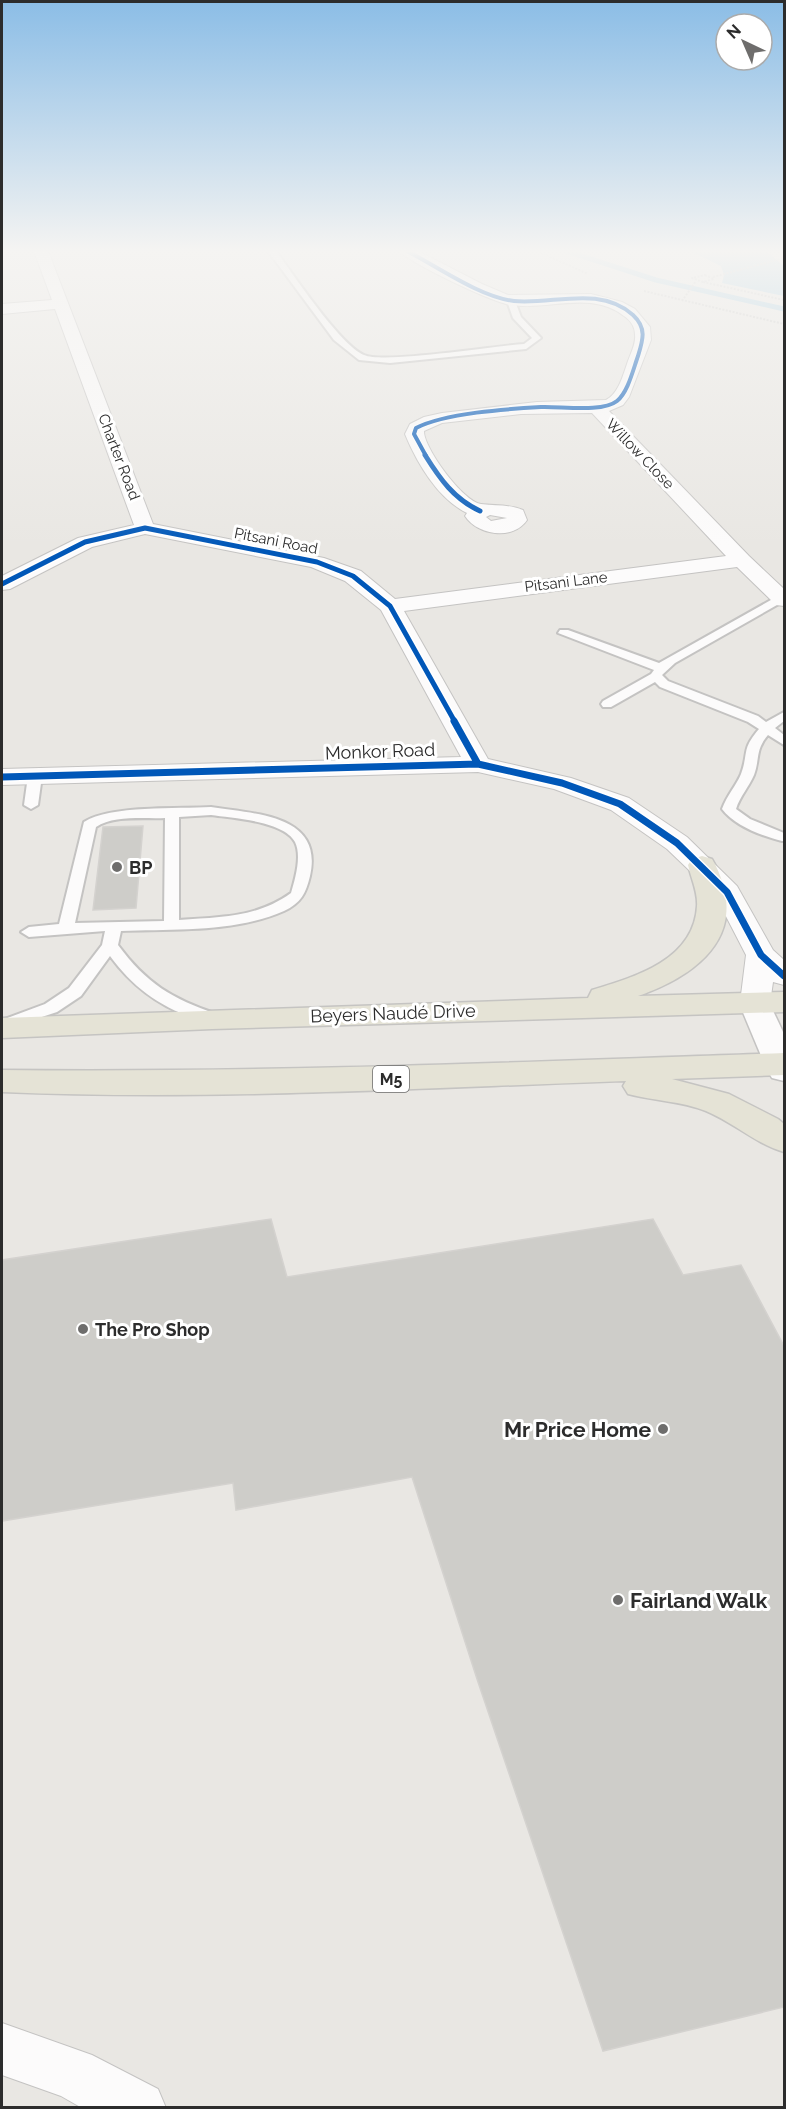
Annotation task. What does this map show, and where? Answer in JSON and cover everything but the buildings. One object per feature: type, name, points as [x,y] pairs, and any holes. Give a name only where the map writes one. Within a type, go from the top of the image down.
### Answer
[{"type":"main road","points":[[539,1009],[596,999],[630,989],[677,968],[692,955],[704,939],[712,905],[702,865]]},
{"type":"main road","name":"Beyers Naudé Drive","points":[[2,1027],[770,1003]]},
{"type":"main road","name":"M5","points":[[2,1081],[157,1083],[373,1079],[783,1066]]},
{"type":"main road","points":[[373,1079],[614,1083],[682,1090],[720,1101],[753,1119],[784,1140]]},
{"type":"street","name":"Charter Road","points":[[78,349],[146,528]]},
{"type":"street","name":"Willow Close","points":[[641,349],[621,397],[614,403],[597,408],[742,560],[783,599]]},
{"type":"street","points":[[480,511],[465,505],[452,495],[418,443],[414,434],[416,428],[442,418],[550,407],[597,408]]},
{"type":"street","points":[[2,584],[74,546],[146,528]]},
{"type":"street","name":"Pitsani Road","points":[[146,528],[317,562],[352,576],[390,606],[478,764]]},
{"type":"street","name":"Pitsani Lane","points":[[390,606],[742,560]]},
{"type":"street","name":"Monkor Road","points":[[2,777],[478,764],[562,783],[620,804],[677,843],[727,892],[761,955],[784,976]]},
{"type":"street","points":[[761,955],[783,1066]]},
{"type":"street","points":[[2,2049],[73,2074],[139,2108]]},
{"type":"lane","points":[[351,349],[362,358],[390,360],[492,349]]},
{"type":"lane","points":[[607,704],[783,599]]},
{"type":"lane","points":[[564,633],[658,672],[664,684],[746,716],[768,728],[784,741]]},
{"type":"lane","points":[[782,837],[739,818],[729,809],[734,794],[747,775],[753,744],[768,728],[784,716]]},
{"type":"lane","points":[[31,805],[35,776]]},
{"type":"lane","points":[[29,932],[66,927],[172,925],[248,919],[280,907],[298,895],[304,870],[303,843],[296,834],[273,820],[211,811],[114,816],[98,819],[89,825],[66,927]]},
{"type":"lane","points":[[172,813],[172,925]]},
{"type":"lane","points":[[2,1027],[51,1008],[75,992],[110,945],[114,926]]},
{"type":"lane","points":[[110,945],[131,974],[150,991],[173,1006],[212,1019]]},
{"type":"cycle path","points":[[480,511],[468,506],[443,483],[418,443],[414,434],[416,428],[442,418],[537,407],[594,408],[612,404],[624,391],[640,349]]},
{"type":"cycle path","points":[[2,584],[85,542],[145,528],[317,562],[353,576],[390,606],[478,764]]},
{"type":"cycle path","points":[[2,777],[478,764],[562,783],[620,804],[677,843],[727,892],[761,955],[784,976]]},
{"type":"place","name":"BP","points":[[117,867]]},
{"type":"place","name":"The Pro Shop","points":[[83,1329]]},
{"type":"place","name":"Mr Price Home","points":[[663,1429]]},
{"type":"place","name":"Fairland Walk","points":[[618,1600]]}]
